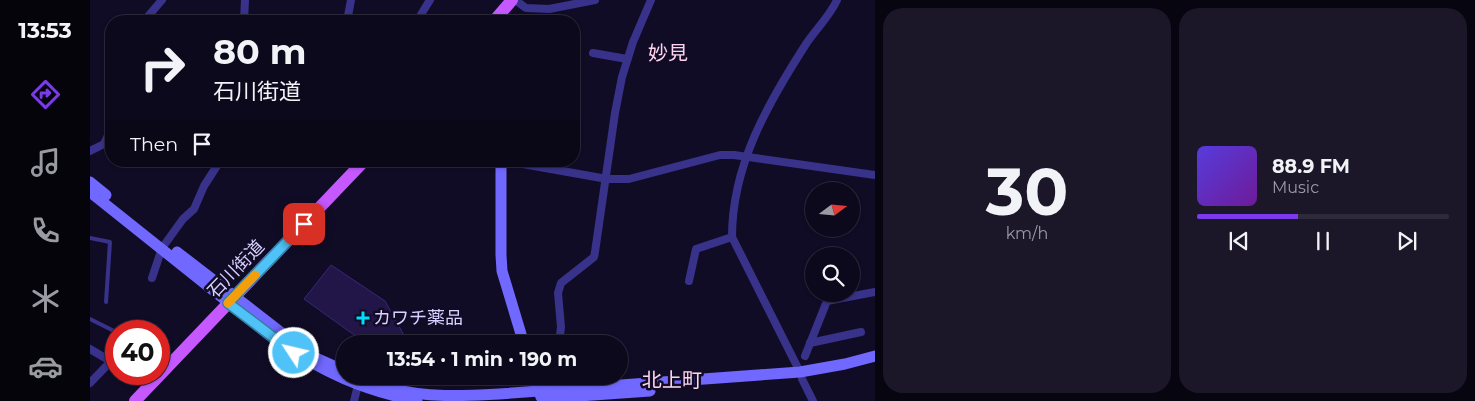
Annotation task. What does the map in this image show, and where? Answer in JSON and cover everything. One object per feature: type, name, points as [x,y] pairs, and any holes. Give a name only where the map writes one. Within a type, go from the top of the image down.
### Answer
[{"type":"main road","points":[[501,15],[514,0]]},
{"type":"main road","name":"石川街道","points":[[135,401],[354,167]]},
{"type":"street","points":[[149,15],[162,0]]},
{"type":"street","points":[[244,15],[245,0]]},
{"type":"street","points":[[348,15],[351,0]]},
{"type":"street","points":[[421,15],[430,0]]},
{"type":"street","points":[[514,0],[526,8],[549,10],[595,0]]},
{"type":"street","points":[[560,335],[559,288],[561,283],[594,257],[607,179],[615,113],[627,59],[651,0]]},
{"type":"street","points":[[813,401],[732,237],[732,215],[745,157],[759,124],[816,28],[830,12],[837,0]]},
{"type":"street","points":[[594,53],[627,59]]},
{"type":"street","points":[[90,151],[105,142]]},
{"type":"street","points":[[540,167],[607,179],[629,179],[720,155],[875,175]]},
{"type":"street","points":[[152,278],[164,246],[183,219],[194,209],[204,186],[216,167]]},
{"type":"street","points":[[501,167],[500,255],[502,271],[521,335]]},
{"type":"street","points":[[90,182],[164,246]]},
{"type":"street","points":[[90,192],[164,246],[231,299],[310,353],[336,366]]},
{"type":"street","points":[[688,281],[696,249],[732,237]]},
{"type":"street","points":[[805,356],[827,301],[875,292]]},
{"type":"street","points":[[231,299],[278,342],[310,364],[336,373]]},
{"type":"street","points":[[810,343],[861,332]]},
{"type":"street","points":[[90,350],[105,356]]},
{"type":"street","points":[[542,396],[801,376],[875,356]]},
{"type":"street","points":[[377,385],[428,394],[460,396],[499,394],[579,396],[801,376],[875,364]]},
{"type":"street","points":[[90,383],[105,368]]},
{"type":"street","points":[[354,401],[357,385]]},
{"type":"street","points":[[366,385],[387,395],[417,401]]},
{"type":"lane","points":[[90,238],[110,242],[106,302]]},
{"type":"lane","points":[[90,319],[105,326]]},
{"type":"building","name":"カワチ薬品","points":[[331,265],[385,301],[404,335],[354,335],[304,299]]},
{"type":"slow traffic","points":[[228,303],[255,275]]},
{"type":"place","name":"カワチ薬品","points":[[363,318]]},
{"type":"district","name":"妙見","points":[[668,53]]},
{"type":"district","name":"北上町","points":[[672,380]]},
{"type":"route","points":[[294,353],[228,303],[304,224]]}]
